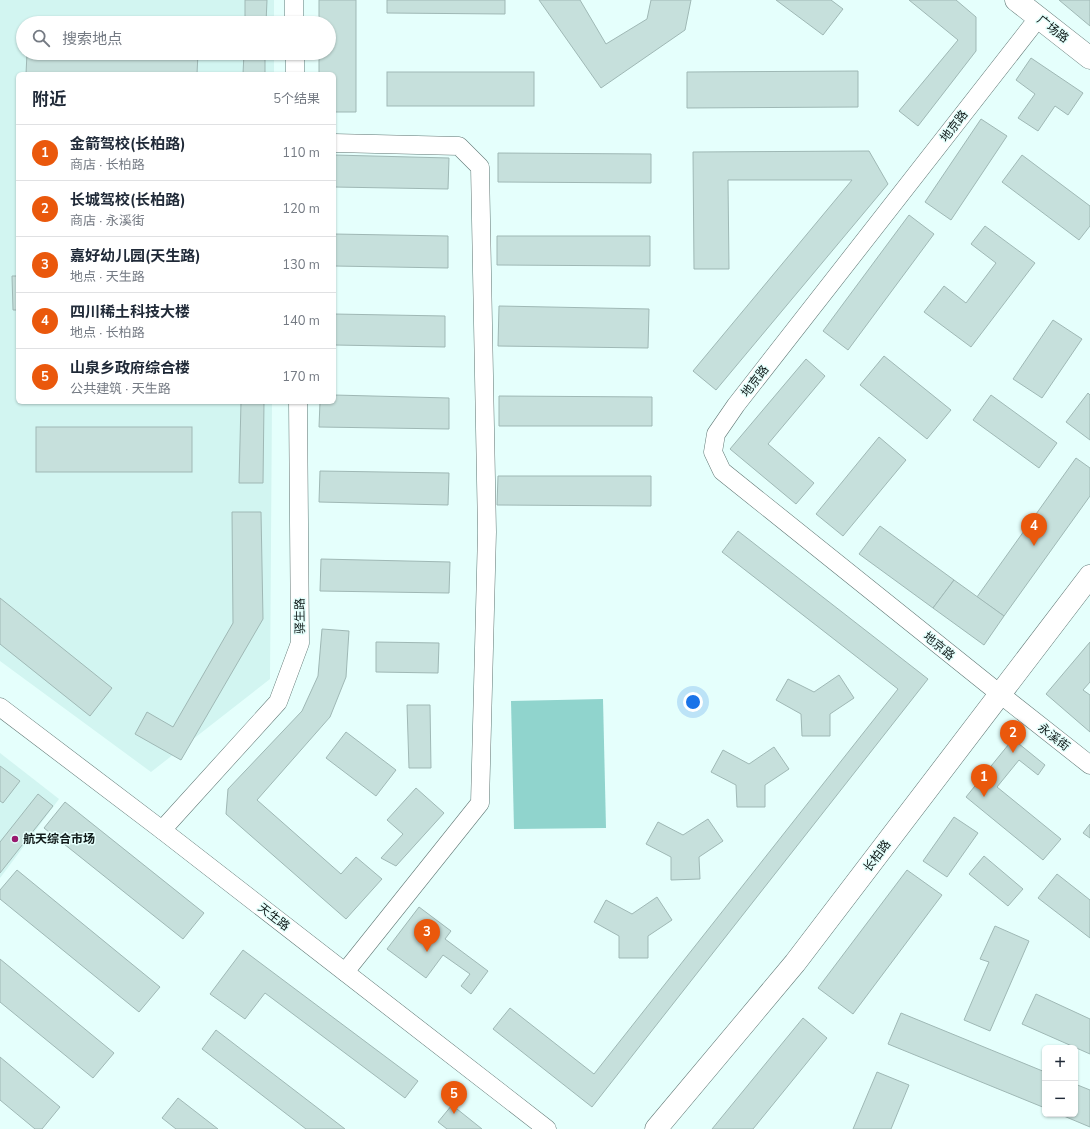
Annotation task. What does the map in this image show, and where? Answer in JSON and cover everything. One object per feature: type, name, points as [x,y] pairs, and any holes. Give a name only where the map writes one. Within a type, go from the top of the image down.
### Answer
[{"type":"street","points":[[294,0],[294,16]]},
{"type":"street","name":"广场路","points":[[1016,0],[1090,58]]},
{"type":"street","name":"地京路","points":[[1000,694],[722,471],[713,452],[716,434],[736,405],[1038,17]]},
{"type":"street","points":[[295,60],[295,72]]},
{"type":"street","points":[[336,143],[459,146],[480,167],[487,532],[480,803],[345,972]]},
{"type":"street","name":"驿生路","points":[[162,830],[278,702],[300,643],[298,404]]},
{"type":"street","name":"长柏路","points":[[656,1129],[795,963],[1090,576]]},
{"type":"street","name":"永溪街","points":[[1000,694],[1090,765]]},
{"type":"street","name":"天生路","points":[[0,707],[162,830],[547,1129]]},
{"type":"shaded area","points":[[0,0],[274,0],[274,16],[16,16],[16,60],[274,60],[274,72],[16,72],[16,404],[272,404],[270,679],[151,772],[0,661]]},
{"type":"shaded area","points":[[603,699],[606,828],[514,829],[511,701]]},
{"type":"shaded area","name":"航天综合市场","points":[[0,753],[59,799],[0,878]]},
{"type":"building","points":[[245,0],[267,0],[266,16],[245,16]]},
{"type":"building","points":[[319,0],[356,0],[356,112],[336,112],[336,72],[319,72],[319,60],[336,60],[336,16],[319,16]]},
{"type":"building","points":[[387,0],[505,0],[505,14],[387,13]]},
{"type":"building","points":[[539,0],[580,0],[606,44],[647,19],[651,0],[691,0],[685,30],[601,88]]},
{"type":"building","points":[[776,0],[831,0],[843,9],[823,35]]},
{"type":"building","points":[[909,0],[956,0],[976,17],[976,51],[918,126],[899,111],[958,40]]},
{"type":"building","points":[[1059,0],[1090,0],[1090,26]]},
{"type":"building","points":[[1031,58],[1083,93],[1068,115],[1055,106],[1038,131],[1018,118],[1035,94],[1016,80]]},
{"type":"building","points":[[27,60],[198,60],[197,72],[26,72]]},
{"type":"building","points":[[244,60],[265,60],[265,72],[243,72]]},
{"type":"building","points":[[858,71],[858,107],[687,108],[687,72]]},
{"type":"building","points":[[387,72],[534,72],[534,106],[387,106]]},
{"type":"building","points":[[981,119],[1007,136],[951,220],[925,202]]},
{"type":"building","points":[[869,151],[888,184],[716,390],[693,371],[852,180],[728,180],[729,269],[694,269],[693,152]]},
{"type":"building","points":[[498,153],[651,154],[651,183],[498,182]]},
{"type":"building","points":[[336,155],[449,158],[448,189],[336,187]]},
{"type":"building","points":[[1022,155],[1090,206],[1090,226],[1079,240],[1002,182]]},
{"type":"building","points":[[909,215],[934,234],[848,350],[823,331]]},
{"type":"building","points":[[985,226],[1035,263],[971,347],[924,312],[944,286],[966,303],[996,263],[971,244]]},
{"type":"building","points":[[336,234],[448,236],[448,268],[336,266]]},
{"type":"building","points":[[497,236],[650,236],[650,266],[497,265]]},
{"type":"building","points":[[12,276],[16,276],[16,310],[13,310]]},
{"type":"building","points":[[499,306],[649,309],[648,348],[498,346]]},
{"type":"building","points":[[336,314],[445,316],[445,347],[336,345]]},
{"type":"building","points":[[1053,320],[1082,339],[1042,398],[1013,379]]},
{"type":"building","points":[[884,356],[951,410],[927,439],[860,385]]},
{"type":"building","points":[[806,359],[825,376],[768,444],[814,483],[796,504],[730,449]]},
{"type":"building","points":[[1088,393],[1090,395],[1090,440],[1066,422]]},
{"type":"building","points":[[336,395],[449,398],[449,429],[319,427],[320,404],[336,404]]},
{"type":"building","points":[[991,395],[1057,443],[1039,468],[973,420]]},
{"type":"building","points":[[499,396],[652,397],[652,426],[499,426]]},
{"type":"building","points":[[241,404],[264,404],[263,483],[239,483]]},
{"type":"building","points":[[36,427],[192,427],[192,472],[36,472]]},
{"type":"building","points":[[879,437],[906,460],[843,536],[816,514]]},
{"type":"building","points":[[1076,458],[1090,468],[1090,496],[1004,616],[977,597]]},
{"type":"building","points":[[320,471],[449,473],[448,505],[319,502]]},
{"type":"building","points":[[498,476],[651,476],[651,506],[497,505]]},
{"type":"building","points":[[232,512],[261,512],[263,619],[181,760],[135,734],[147,712],[173,727],[233,623]]},
{"type":"building","points":[[880,526],[954,580],[933,608],[859,554]]},
{"type":"building","points":[[738,531],[928,679],[592,1107],[493,1029],[510,1008],[594,1074],[898,689],[722,552]]},
{"type":"building","points":[[321,559],[450,562],[449,593],[320,591]]},
{"type":"building","points":[[954,580],[1004,616],[984,645],[933,608]]},
{"type":"building","points":[[0,598],[112,688],[90,716],[0,644]]},
{"type":"building","points":[[322,629],[349,631],[346,677],[330,717],[257,800],[341,874],[356,857],[382,879],[346,919],[226,814],[228,789],[302,711],[318,676]]},
{"type":"building","points":[[376,642],[439,643],[438,673],[376,672]]},
{"type":"building","points":[[1090,642],[1090,682],[1083,690],[1090,695],[1090,732],[1046,694]]},
{"type":"building","points":[[839,675],[854,698],[830,714],[830,736],[802,736],[801,714],[776,700],[788,679],[814,692]]},
{"type":"building","points":[[407,705],[430,705],[431,768],[409,768]]},
{"type":"building","points":[[346,732],[396,770],[376,796],[326,758]]},
{"type":"building","points":[[1013,739],[1045,765],[1038,775],[1019,760],[997,787],[1061,839],[1043,860],[966,797]]},
{"type":"building","points":[[774,747],[789,769],[765,785],[765,807],[737,807],[736,785],[711,772],[723,750],[749,764]]},
{"type":"building","points":[[0,766],[20,781],[3,803],[0,801]]},
{"type":"building","points":[[416,788],[444,813],[396,866],[381,858],[403,834],[387,820]]},
{"type":"building","points":[[38,794],[53,806],[0,873],[0,842]]},
{"type":"building","points":[[65,802],[204,913],[183,939],[44,828]]},
{"type":"building","points":[[954,817],[978,833],[947,877],[923,861]]},
{"type":"building","points":[[708,819],[723,841],[699,857],[700,879],[671,880],[671,857],[646,844],[658,822],[683,835]]},
{"type":"building","points":[[1090,824],[1090,838],[1083,833]]},
{"type":"building","points":[[984,856],[1023,889],[1008,906],[969,874]]},
{"type":"building","points":[[17,870],[160,987],[139,1012],[0,899],[0,890]]},
{"type":"building","points":[[907,870],[942,895],[853,1014],[818,988]]},
{"type":"building","points":[[1057,874],[1090,900],[1090,938],[1038,898]]},
{"type":"building","points":[[657,897],[672,920],[648,936],[648,958],[619,958],[619,936],[594,922],[606,900],[632,914]]},
{"type":"building","points":[[419,907],[451,931],[445,939],[488,971],[471,994],[461,986],[470,974],[443,955],[426,978],[387,949]]},
{"type":"building","points":[[995,926],[1029,941],[990,1031],[964,1020],[989,962],[980,959]]},
{"type":"building","points":[[243,950],[418,1081],[405,1098],[265,993],[245,1019],[210,994]]},
{"type":"building","points":[[0,959],[114,1053],[93,1078],[0,1002]]},
{"type":"building","points":[[1036,994],[1090,1019],[1090,1054],[1078,1049],[1078,1045],[1070,1045],[1022,1024]]},
{"type":"building","points":[[901,1013],[1042,1071],[1042,1107],[888,1044]]},
{"type":"building","points":[[803,1018],[827,1038],[753,1129],[712,1129]]},
{"type":"building","points":[[216,1030],[345,1129],[306,1129],[202,1049]]},
{"type":"building","points":[[0,1057],[60,1107],[42,1129],[35,1129],[0,1100]]},
{"type":"building","points":[[877,1072],[909,1085],[891,1129],[853,1129]]},
{"type":"building","points":[[1078,1085],[1090,1090],[1090,1127],[1066,1117],[1078,1117]]},
{"type":"building","points":[[178,1098],[218,1129],[176,1129],[162,1118]]},
{"type":"building","points":[[452,1105],[482,1129],[447,1129],[438,1122]]},
{"type":"place","name":"四川稀土科技大楼","points":[[1034,546]]},
{"type":"place","name":"长城驾校(长柏路)","points":[[1013,753]]},
{"type":"place","name":"金箭驾校(长柏路)","points":[[984,797]]},
{"type":"place","name":"航天综合市场","points":[[15,839]]},
{"type":"place","name":"嘉好幼儿园(天生路)","points":[[427,952]]},
{"type":"place","name":"山泉乡政府综合楼","points":[[454,1114]]}]
